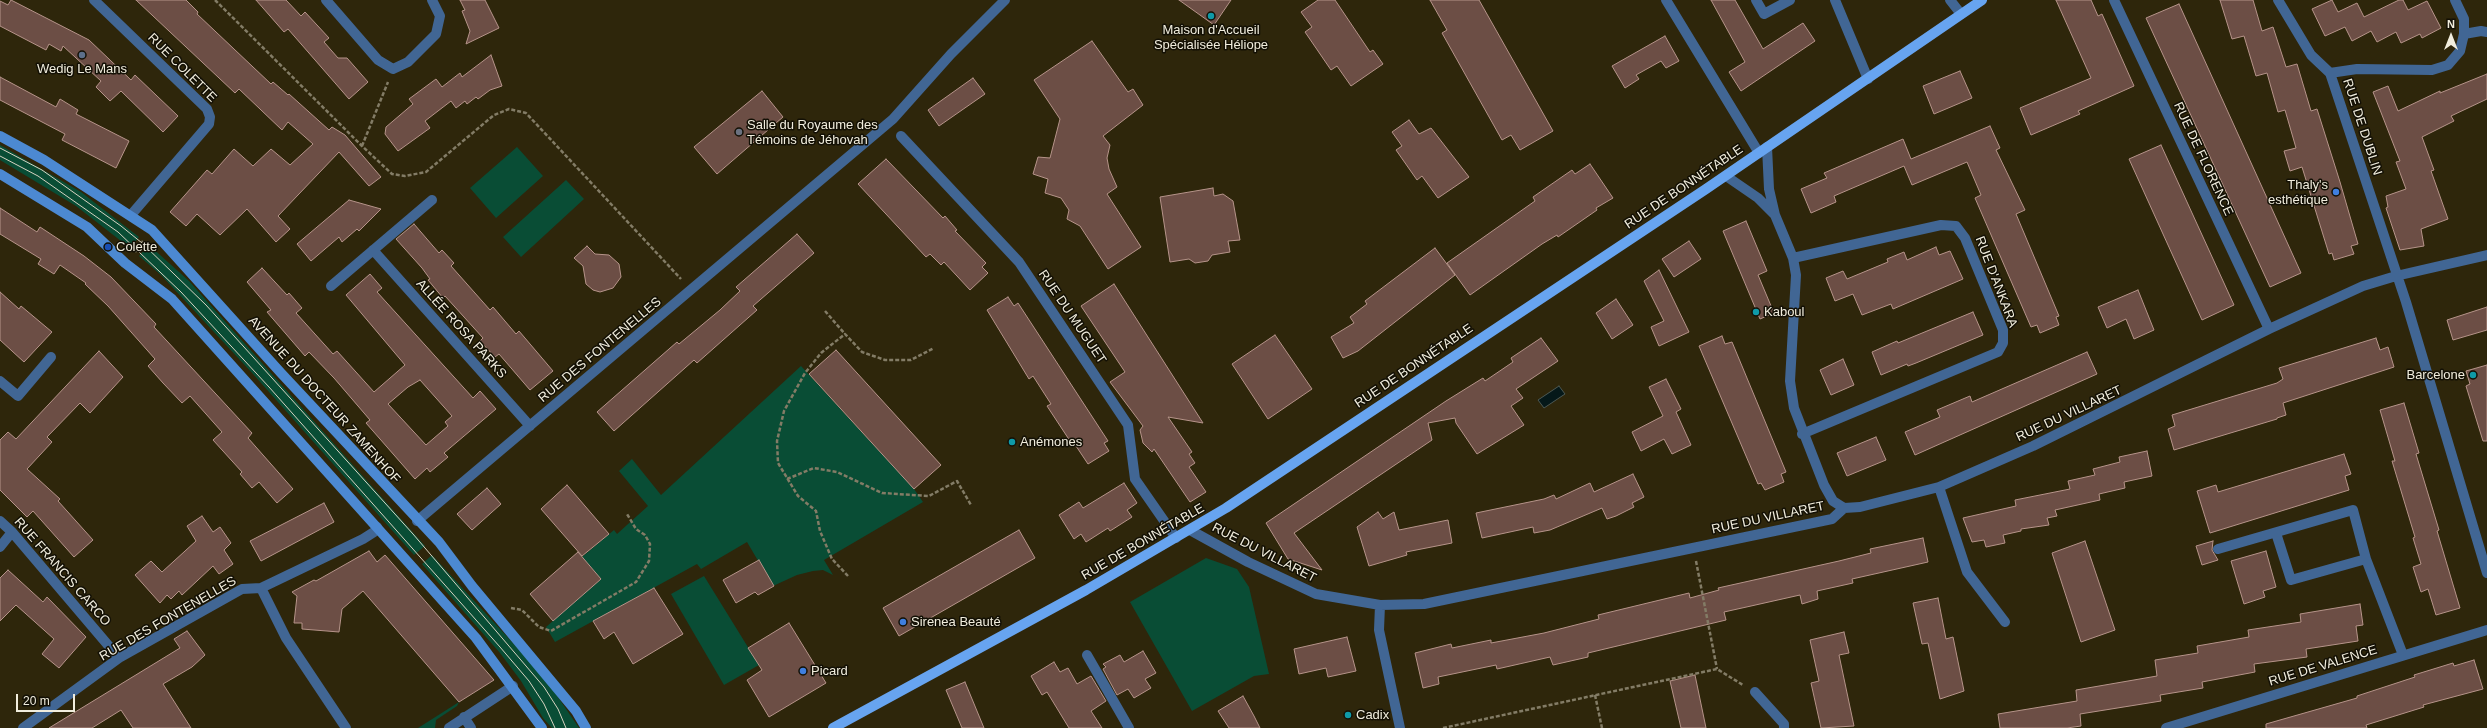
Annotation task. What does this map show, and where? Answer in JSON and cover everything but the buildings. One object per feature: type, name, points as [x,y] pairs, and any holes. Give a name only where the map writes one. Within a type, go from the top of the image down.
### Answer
[{"type":"main road","name":"RUE DE BONNÉTABLE","points":[[833,728],[1086,590],[1190,530],[1726,176],[1982,0]]},
{"type":"main road","name":"RUE DE BONNÉTABLE","points":[[838,728],[865,711]]},
{"type":"street","name":"RUE COLETTE","points":[[94,0],[207,109],[210,117],[209,124],[131,216]]},
{"type":"street","points":[[326,0],[378,60],[393,69],[408,62],[436,34],[440,16],[432,0]]},
{"type":"street","name":"RUE DES FONTENELLES","points":[[417,521],[893,119],[951,54],[1005,0]]},
{"type":"street","points":[[1666,0],[1763,150],[1775,216],[1793,258],[1796,275],[1790,381],[1794,408],[1802,434],[1824,486],[1833,501],[1844,508]]},
{"type":"street","points":[[1756,0],[1764,14],[1790,0]]},
{"type":"street","points":[[1835,0],[1868,79]]},
{"type":"street","points":[[1950,0],[1961,14]]},
{"type":"street","name":"RUE DE FLORENCE","points":[[2114,0],[2269,329]]},
{"type":"street","name":"RUE DE DUBLIN","points":[[2278,0],[2310,55],[2330,72],[2396,276],[2406,302],[2487,574]]},
{"type":"street","points":[[2330,72],[2357,69],[2432,70],[2448,65],[2460,51],[2464,34],[2464,19],[2455,0]]},
{"type":"street","points":[[2464,34],[2481,31],[2487,32]]},
{"type":"street","name":"AVENUE DU DOCTEUR ZAMENHOF","points":[[0,136],[44,160],[152,230],[417,521],[439,542],[472,586],[576,711],[586,728]]},
{"type":"street","name":"RUE DU MUGUET","points":[[901,136],[1019,262],[1128,425],[1135,479],[1176,538]]},
{"type":"street","points":[[0,174],[87,227],[125,262],[172,299],[306,451],[377,527],[410,567],[476,638],[513,686],[542,728]]},
{"type":"street","points":[[1726,176],[1758,198],[1775,216]]},
{"type":"street","points":[[331,286],[432,200]]},
{"type":"street","name":"RUE D'ANKARA","points":[[1793,258],[1942,225],[1956,226],[1965,238],[2004,330],[2004,343],[1998,352],[1802,434]]},
{"type":"street","name":"ALLÉE ROSA PARKS","points":[[373,250],[530,426]]},
{"type":"street","name":"RUE DU VILLARET","points":[[1190,530],[1248,562],[1316,594],[1380,605],[1424,604],[1705,544],[1832,519],[1844,508],[1860,507],[1939,487],[2033,446],[2269,329],[2363,286],[2396,276],[2487,255]]},
{"type":"street","points":[[0,381],[18,396],[51,358]]},
{"type":"street","points":[[1939,487],[1967,572],[2005,622]]},
{"type":"street","points":[[2218,549],[2353,510],[2366,559],[2403,655]]},
{"type":"street","name":"RUE FRANCIS CARCO","points":[[0,520],[12,532],[119,658]]},
{"type":"street","name":"RUE DES FONTENELLES","points":[[23,728],[119,658],[242,589],[261,588],[363,539],[374,532],[377,527]]},
{"type":"street","points":[[0,547],[12,532]]},
{"type":"street","points":[[2276,533],[2292,580],[2366,559]]},
{"type":"street","points":[[261,588],[286,638],[346,728]]},
{"type":"street","points":[[1380,605],[1379,630],[1400,728]]},
{"type":"street","name":"RUE DE VALENCE","points":[[2166,728],[2487,630]]},
{"type":"street","points":[[1087,655],[1129,728]]},
{"type":"street","points":[[449,728],[513,686]]},
{"type":"street","points":[[1755,692],[1784,724],[1784,728]]},
{"type":"street","points":[[464,717],[471,728]]},
{"type":"path","points":[[215,0],[392,174],[405,176],[426,172],[494,115],[509,109],[526,113],[691,290]]},
{"type":"path","points":[[362,146],[393,69]]},
{"type":"path","points":[[125,262],[152,230]]},
{"type":"path","points":[[825,311],[862,352],[885,360],[911,360],[934,348]]},
{"type":"path","points":[[845,334],[822,353],[805,373],[784,411],[777,441],[778,463],[798,496],[816,511],[820,531],[832,559],[848,576]]},
{"type":"path","points":[[787,479],[814,468],[837,472],[882,493],[929,496],[957,481],[971,505]]},
{"type":"path","points":[[499,617],[508,610],[518,608],[539,628],[551,631],[636,582],[649,561],[650,544],[645,535],[636,529],[627,514]]},
{"type":"path","points":[[1705,544],[1696,562],[1717,669]]},
{"type":"path","points":[[1442,728],[1717,669],[1755,692]]},
{"type":"path","points":[[1595,695],[1602,728]]},
{"type":"green space","points":[[0,145],[81,192],[139,237],[130,248],[76,206],[0,160]]},
{"type":"green space","points":[[517,147],[543,176],[496,218],[470,188]]},
{"type":"green space","points":[[566,180],[584,199],[521,257],[503,237]]},
{"type":"green space","points":[[149,245],[189,281],[425,546],[414,555],[253,374],[161,275],[139,256]]},
{"type":"green space","points":[[801,366],[914,489],[923,502],[824,560],[833,575],[823,570],[813,571],[797,575],[773,586],[747,542],[701,569],[697,564],[555,642],[546,627],[601,579],[582,557],[614,530],[617,534],[648,506],[619,471],[632,459],[661,495]]},
{"type":"green space","points":[[432,555],[545,678],[579,728],[552,728],[543,718],[521,681],[500,653],[422,564]]},
{"type":"green space","points":[[1206,558],[1237,569],[1249,587],[1269,674],[1254,676],[1192,711],[1130,602]]},
{"type":"green space","points":[[704,576],[759,665],[724,685],[671,594]]},
{"type":"green space","points":[[459,702],[457,706],[436,720],[435,728],[418,728]]},
{"type":"shaded area","points":[[1559,386],[1565,394],[1544,408],[1538,400]]},
{"type":"tram line","points":[[0,148],[42,170],[121,226],[142,243],[206,305],[413,534],[544,687],[558,709],[566,728]]},
{"type":"tram line","points":[[0,156],[38,176],[118,232],[181,292],[269,387],[500,647],[529,681],[544,704],[555,728]]},
{"type":"place","name":"Maison d'Accueil Spécialisée Héliope","points":[[1211,16]]},
{"type":"place","name":"Wedig Le Mans","points":[[82,55]]},
{"type":"place","name":"Salle du Royaume des Témoins de Jéhovah","points":[[739,132]]},
{"type":"place","name":"Thaly's esthétique","points":[[2336,192]]},
{"type":"place","name":"Colette","points":[[108,247]]},
{"type":"place","name":"Kaboul","points":[[1756,312]]},
{"type":"place","name":"Barcelone","points":[[2473,375]]},
{"type":"place","name":"Anémones","points":[[1012,442]]},
{"type":"place","name":"Sirenea Beauté","points":[[903,622]]},
{"type":"place","name":"Picard","points":[[803,671]]},
{"type":"place","name":"Cadix","points":[[1348,715]]}]
